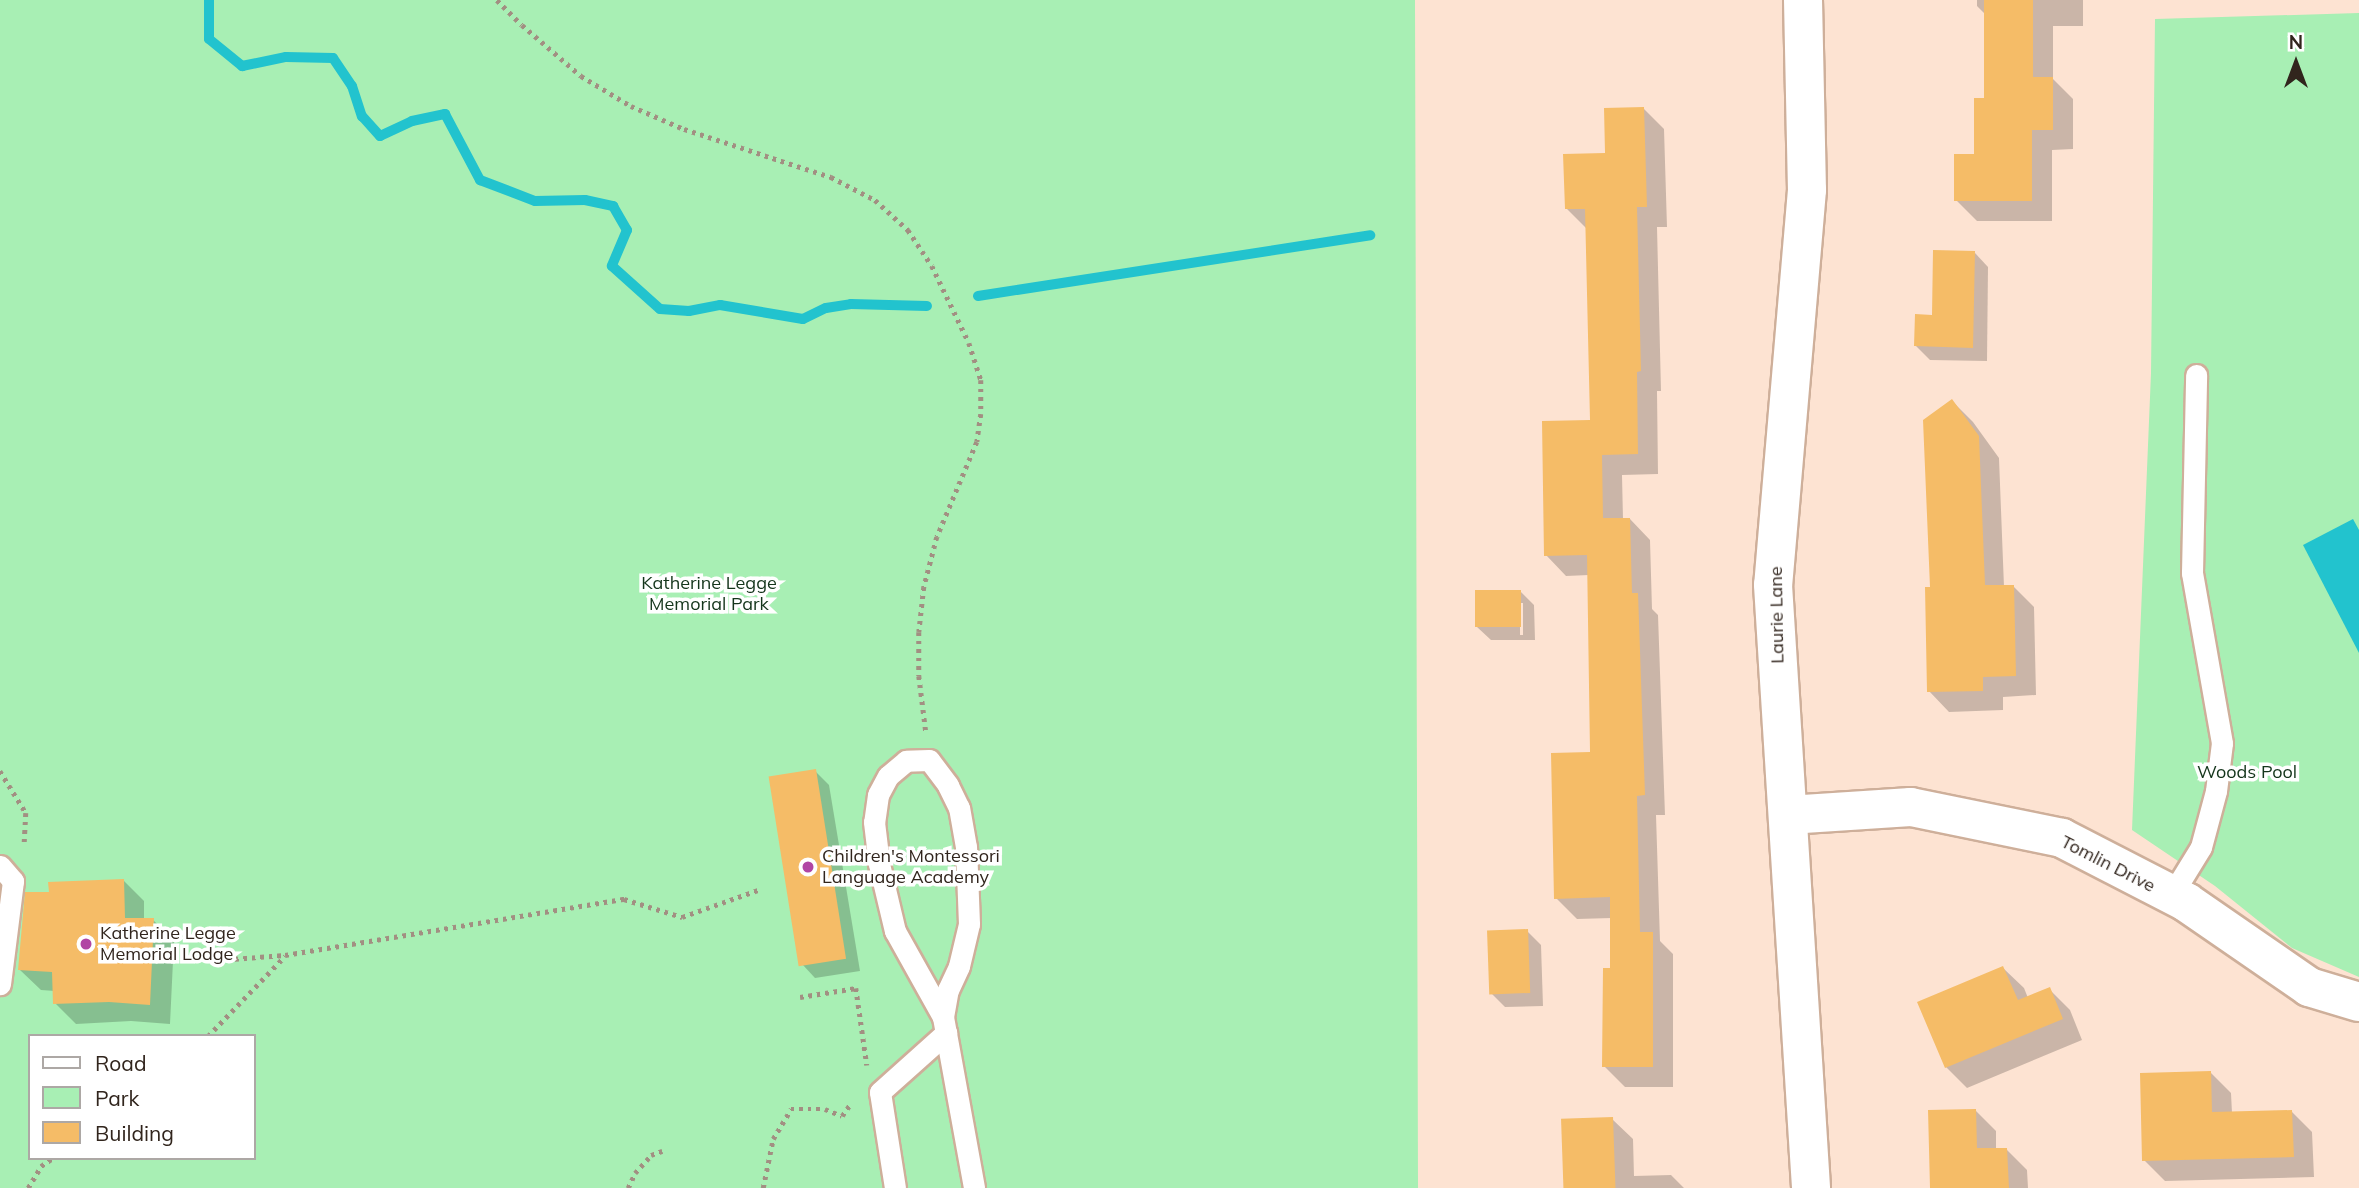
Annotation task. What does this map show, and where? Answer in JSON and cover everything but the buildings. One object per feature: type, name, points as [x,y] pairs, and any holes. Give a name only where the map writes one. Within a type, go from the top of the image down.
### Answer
[{"type":"street","name":"Laurie Lane","points":[[1803,0],[1807,190],[1773,585],[1811,1188]]},
{"type":"street","name":"Tomlin Drive","points":[[1788,815],[1910,807],[2062,838],[2186,902],[2309,987],[2359,1002]]},
{"type":"lane","points":[[2171,896],[2202,847],[2216,791],[2222,743],[2192,573],[2196,375]]},
{"type":"lane","points":[[944,1025],[895,931],[879,864],[874,822],[878,795],[888,776],[906,761],[929,760],[948,785],[959,808],[965,847],[969,924],[959,966],[948,990],[944,1025],[974,1188]]},
{"type":"lane","points":[[0,984],[7,873]]},
{"type":"lane","points":[[895,1188],[880,1092],[944,1025]]},
{"type":"path","points":[[497,0],[581,76],[631,106],[684,130],[831,177],[875,200],[908,230],[932,266],[969,343],[981,380],[981,414],[977,442],[937,537],[924,587],[919,632],[919,676],[929,760]]},
{"type":"path","points":[[0,771],[26,813],[22,858],[7,873]]},
{"type":"path","points":[[879,864],[965,847]]},
{"type":"path","points":[[218,960],[285,955],[624,899],[682,917],[761,889]]},
{"type":"path","points":[[210,1034],[285,955]]},
{"type":"path","points":[[800,996],[856,988],[869,1076]]},
{"type":"path","points":[[762,1188],[773,1139],[791,1109],[825,1109],[842,1116],[856,1096]]},
{"type":"path","points":[[628,1188],[635,1173],[651,1155],[662,1151]]},
{"type":"path","points":[[28,1188],[41,1166],[49,1160]]},
{"type":"green space","name":"Katherine Legge Memorial Park","points":[[0,0],[1415,0],[1418,1188],[0,1188]]},
{"type":"green space","name":"Woods Pool","points":[[2359,13],[2359,977],[2292,948],[2215,886],[2132,830],[2151,373],[2155,19]]},
{"type":"water","points":[[2353,519],[2359,530],[2359,653],[2303,545]]},
{"type":"waterway","points":[[209,0],[209,39],[242,66],[286,57],[333,58],[352,86],[362,116],[380,136],[412,121],[445,114],[480,180],[535,201],[585,200],[613,206],[627,230],[612,266],[660,309],[689,311],[720,305],[803,319],[826,308],[851,304],[927,306]]},
{"type":"waterway","points":[[978,296],[1370,235]]},
{"type":"place","name":"Children's Montessori Language Academy","points":[[808,867]]},
{"type":"place","name":"Katherine Legge Memorial Lodge","points":[[86,944]]}]
